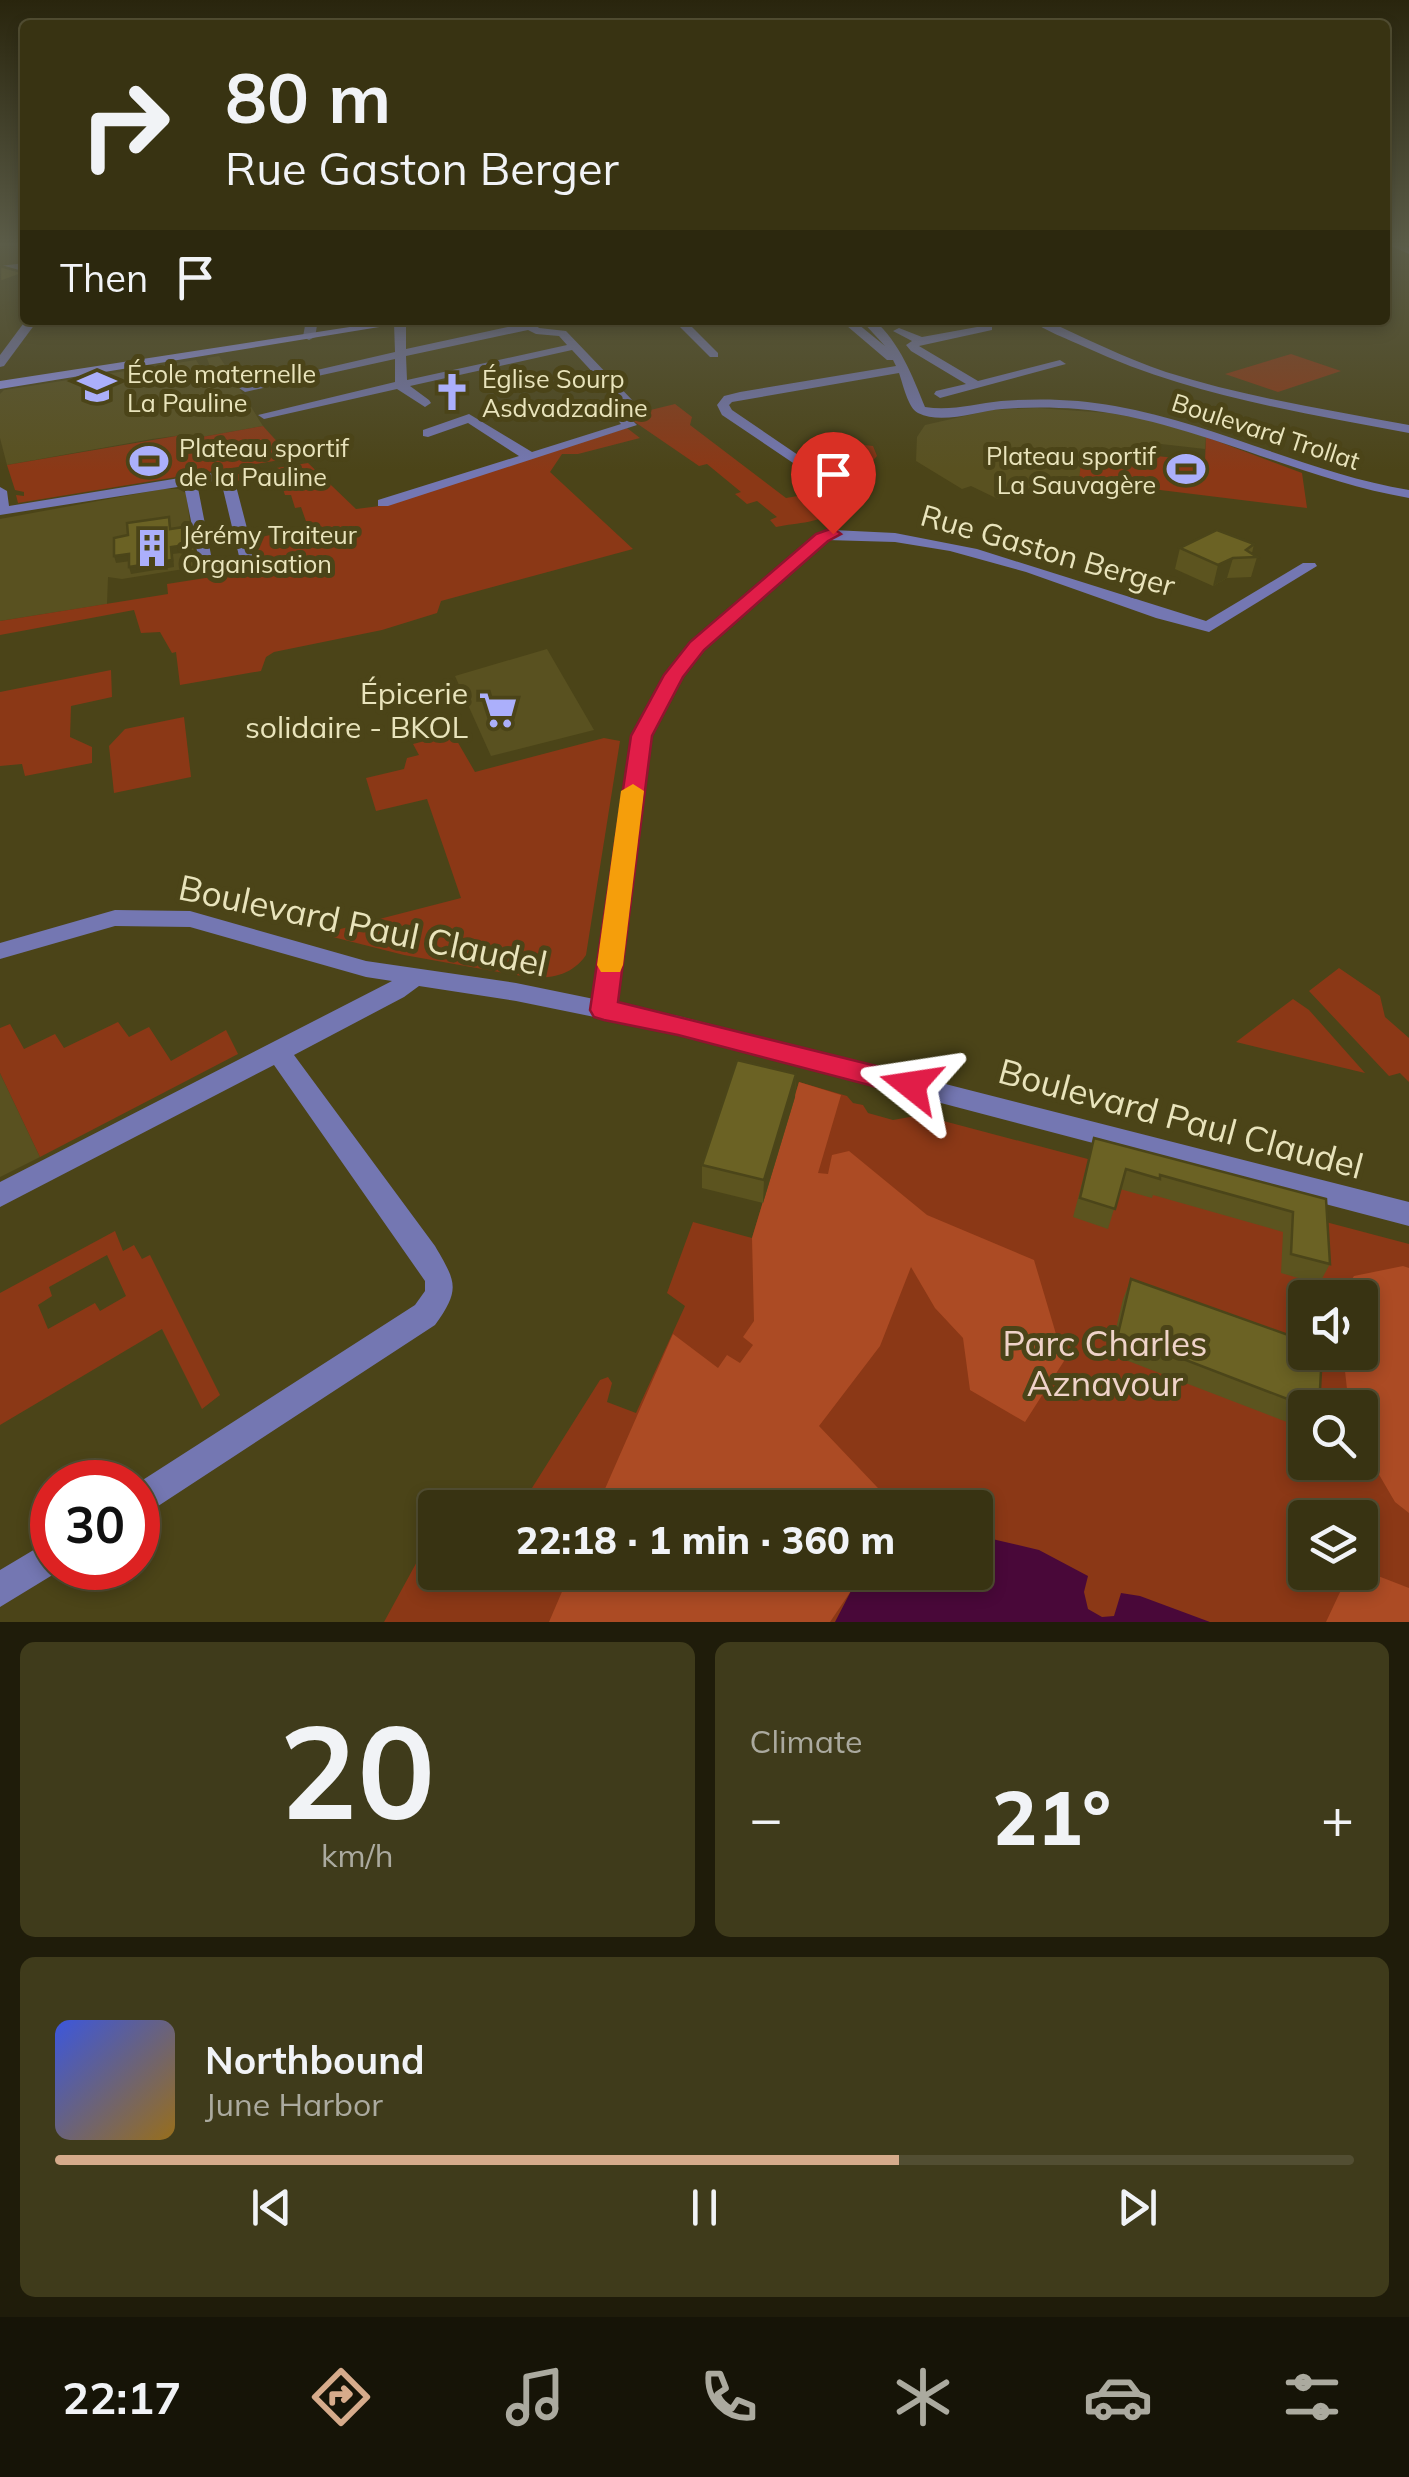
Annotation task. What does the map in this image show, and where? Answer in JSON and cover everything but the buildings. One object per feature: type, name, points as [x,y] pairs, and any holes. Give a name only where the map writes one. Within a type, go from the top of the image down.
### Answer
[{"type":"main road","points":[[0,385],[386,325]]},
{"type":"street","points":[[0,362],[29,325]]},
{"type":"street","points":[[309,336],[311,325]]},
{"type":"street","points":[[400,325],[401,386]]},
{"type":"street","points":[[245,388],[518,325]]},
{"type":"street","points":[[383,503],[630,425],[621,418],[630,405],[576,346],[562,332],[534,325]]},
{"type":"street","points":[[685,325],[714,355]]},
{"type":"street","name":"Boulevard Trollat","points":[[852,325],[902,367]]},
{"type":"street","points":[[1047,325],[1175,379],[1409,429]]},
{"type":"street","points":[[876,327],[899,331],[921,341]]},
{"type":"street","name":"Boulevard Trollat","points":[[876,327],[913,387],[916,404],[928,412],[1032,404],[1112,409],[1202,430],[1350,484],[1409,494]]},
{"type":"street","points":[[975,384],[912,344],[988,328]]},
{"type":"street","points":[[0,335],[23,333]]},
{"type":"street","points":[[264,415],[576,346]]},
{"type":"street","points":[[940,394],[1060,364]]},
{"type":"street","points":[[847,492],[727,412],[724,405],[728,399],[902,367]]},
{"type":"street","points":[[401,386],[425,403]]},
{"type":"street","points":[[428,433],[469,418],[529,456]]},
{"type":"street","points":[[0,491],[3,511],[210,477],[228,482],[247,558],[215,566],[205,563],[190,481]]},
{"type":"street","name":"Rue Gaston Berger","points":[[604,1010],[642,736],[674,675],[697,646],[822,537],[891,536],[931,543],[1209,626],[1310,566]]},
{"type":"street","name":"Boulevard Paul Claudel","points":[[0,950],[75,926],[150,916],[223,926],[366,969],[604,1010],[806,1057],[1409,1214]]},
{"type":"street","points":[[0,1196],[396,992],[414,977]]},
{"type":"street","points":[[160,1487],[425,1315],[440,1294],[439,1279],[425,1255],[279,1053]]},
{"type":"street","points":[[0,1590],[30,1570]]},
{"type":"shaded area","points":[[219,356],[263,426],[185,440],[182,435],[152,439],[7,465],[0,438],[0,394],[4,390],[196,360],[201,368],[210,367],[207,358]]},
{"type":"shaded area","points":[[1037,408],[1150,420],[1206,437],[1205,449],[1161,444],[1160,456],[1098,450],[1098,465],[1082,463],[1079,480],[1061,478],[998,499],[971,486],[962,489],[916,461],[917,437],[925,425],[991,410]]},
{"type":"shaded area","points":[[163,489],[186,493],[196,567],[122,579],[108,577],[107,604],[0,621],[0,519]]},
{"type":"shaded area","points":[[547,649],[594,730],[491,756],[455,676]]},
{"type":"shaded area","points":[[0,1073],[40,1157],[0,1177]]},
{"type":"shaded area","points":[[799,1082],[841,1095],[818,1173],[828,1174],[832,1155],[849,1151],[927,1215],[1034,1260],[1064,1361],[1025,1422],[970,1390],[963,1338],[935,1308],[911,1267],[880,1346],[819,1426],[880,1490],[604,1490],[673,1334],[718,1368],[727,1355],[740,1363],[753,1345],[743,1337],[754,1321],[752,1238]]},
{"type":"shaded area","points":[[1409,1268],[1409,1513],[1395,1502],[1378,1473],[1378,1390],[1347,1390],[1345,1370],[1378,1370],[1378,1280],[1351,1280],[1354,1276]]},
{"type":"shaded area","points":[[993,1539],[1039,1550],[1088,1576],[1084,1592],[1088,1609],[1102,1617],[1114,1616],[1121,1593],[1140,1596],[1210,1622],[835,1622],[851,1591],[993,1590]]},
{"type":"shaded area","points":[[1378,1576],[1409,1588],[1409,1622],[1326,1622],[1341,1590],[1378,1590]]},
{"type":"shaded area","points":[[563,1590],[852,1590],[830,1622],[549,1622]]},
{"type":"green space","points":[[1291,354],[1341,371],[1278,392],[1225,374]]},
{"type":"green space","points":[[675,404],[692,417],[690,425],[786,498],[821,492],[839,506],[818,519],[776,527],[770,520],[777,517],[757,501],[747,504],[735,494],[741,492],[707,464],[699,466],[626,416]]},
{"type":"green space","name":"Plateau sportif de la Pauline","points":[[263,426],[292,458],[18,503],[16,495],[24,496],[24,492],[15,490],[7,465],[182,435],[185,440]]},
{"type":"green space","points":[[627,428],[640,438],[578,454],[562,454],[550,472],[633,549],[441,601],[437,613],[382,630],[274,652],[266,657],[261,671],[180,685],[176,652],[172,653],[160,632],[141,633],[134,610],[0,635],[0,621],[168,594],[167,584],[218,576],[217,569],[252,559],[256,550],[252,539],[308,527],[301,507],[295,508],[291,495],[285,495],[279,477],[241,483],[232,475],[308,463],[356,509],[380,506]]},
{"type":"green space","name":"Plateau sportif La Sauvagère","points":[[1206,437],[1302,473],[1307,508],[1079,480],[1081,463],[1098,464],[1098,450],[1205,461]]},
{"type":"green space","points":[[845,443],[873,446],[877,456],[867,467],[838,469],[827,461],[826,450]]},
{"type":"green space","points":[[111,670],[112,697],[71,706],[70,737],[92,747],[92,763],[25,776],[22,764],[0,766],[0,692]]},
{"type":"green space","points":[[184,717],[191,777],[114,793],[109,746],[125,729]]},
{"type":"green space","points":[[453,734],[475,772],[604,738],[620,741],[586,955],[569,971],[533,978],[404,955],[321,934],[461,898],[427,799],[376,811],[366,778],[404,769],[407,758],[419,755],[413,744]]},
{"type":"green space","points":[[1339,968],[1380,996],[1385,1017],[1409,1038],[1409,1082],[1400,1073],[1389,1076],[1309,991]]},
{"type":"green space","points":[[1293,999],[1309,1010],[1365,1073],[1236,1042]]},
{"type":"green space","points":[[118,1022],[129,1037],[149,1027],[171,1061],[226,1030],[238,1054],[40,1157],[0,1073],[0,1028],[10,1024],[24,1049],[55,1034],[64,1048]]},
{"type":"green space","name":"Parc Charles Aznavour","points":[[799,1082],[847,1096],[853,1103],[863,1105],[868,1113],[893,1120],[921,1115],[1409,1244],[1409,1622],[384,1622],[418,1560],[418,1590],[993,1590],[993,1490],[531,1490],[600,1380],[608,1377],[612,1383],[607,1402],[636,1413],[685,1306],[667,1293],[693,1222],[752,1238]]},
{"type":"green space","points":[[115,1231],[123,1251],[134,1245],[142,1259],[150,1255],[220,1395],[202,1409],[162,1329],[0,1425],[0,1293]],"holes":[[[107,1255],[126,1296],[100,1311],[95,1303],[48,1329],[38,1305],[52,1296],[49,1287]]]},
{"type":"slow traffic","points":[[610,965],[633,791]]},
{"type":"place","name":"École maternelle La Pauline","points":[[97,387]]},
{"type":"place","name":"Église Sourp Asdvadzadine","points":[[452,392]]},
{"type":"place","name":"Plateau sportif de la Pauline","points":[[149,461]]},
{"type":"place","name":"Plateau sportif La Sauvagère","points":[[1186,469]]},
{"type":"place","name":"Jérémy Traiteur Organisation","points":[[152,548]]},
{"type":"place","name":"Épicerie solidaire - BKOL","points":[[498,710]]},
{"type":"route","points":[[833,534],[822,537],[697,646],[674,675],[650,717],[634,777],[604,1010],[911,1085]]}]
